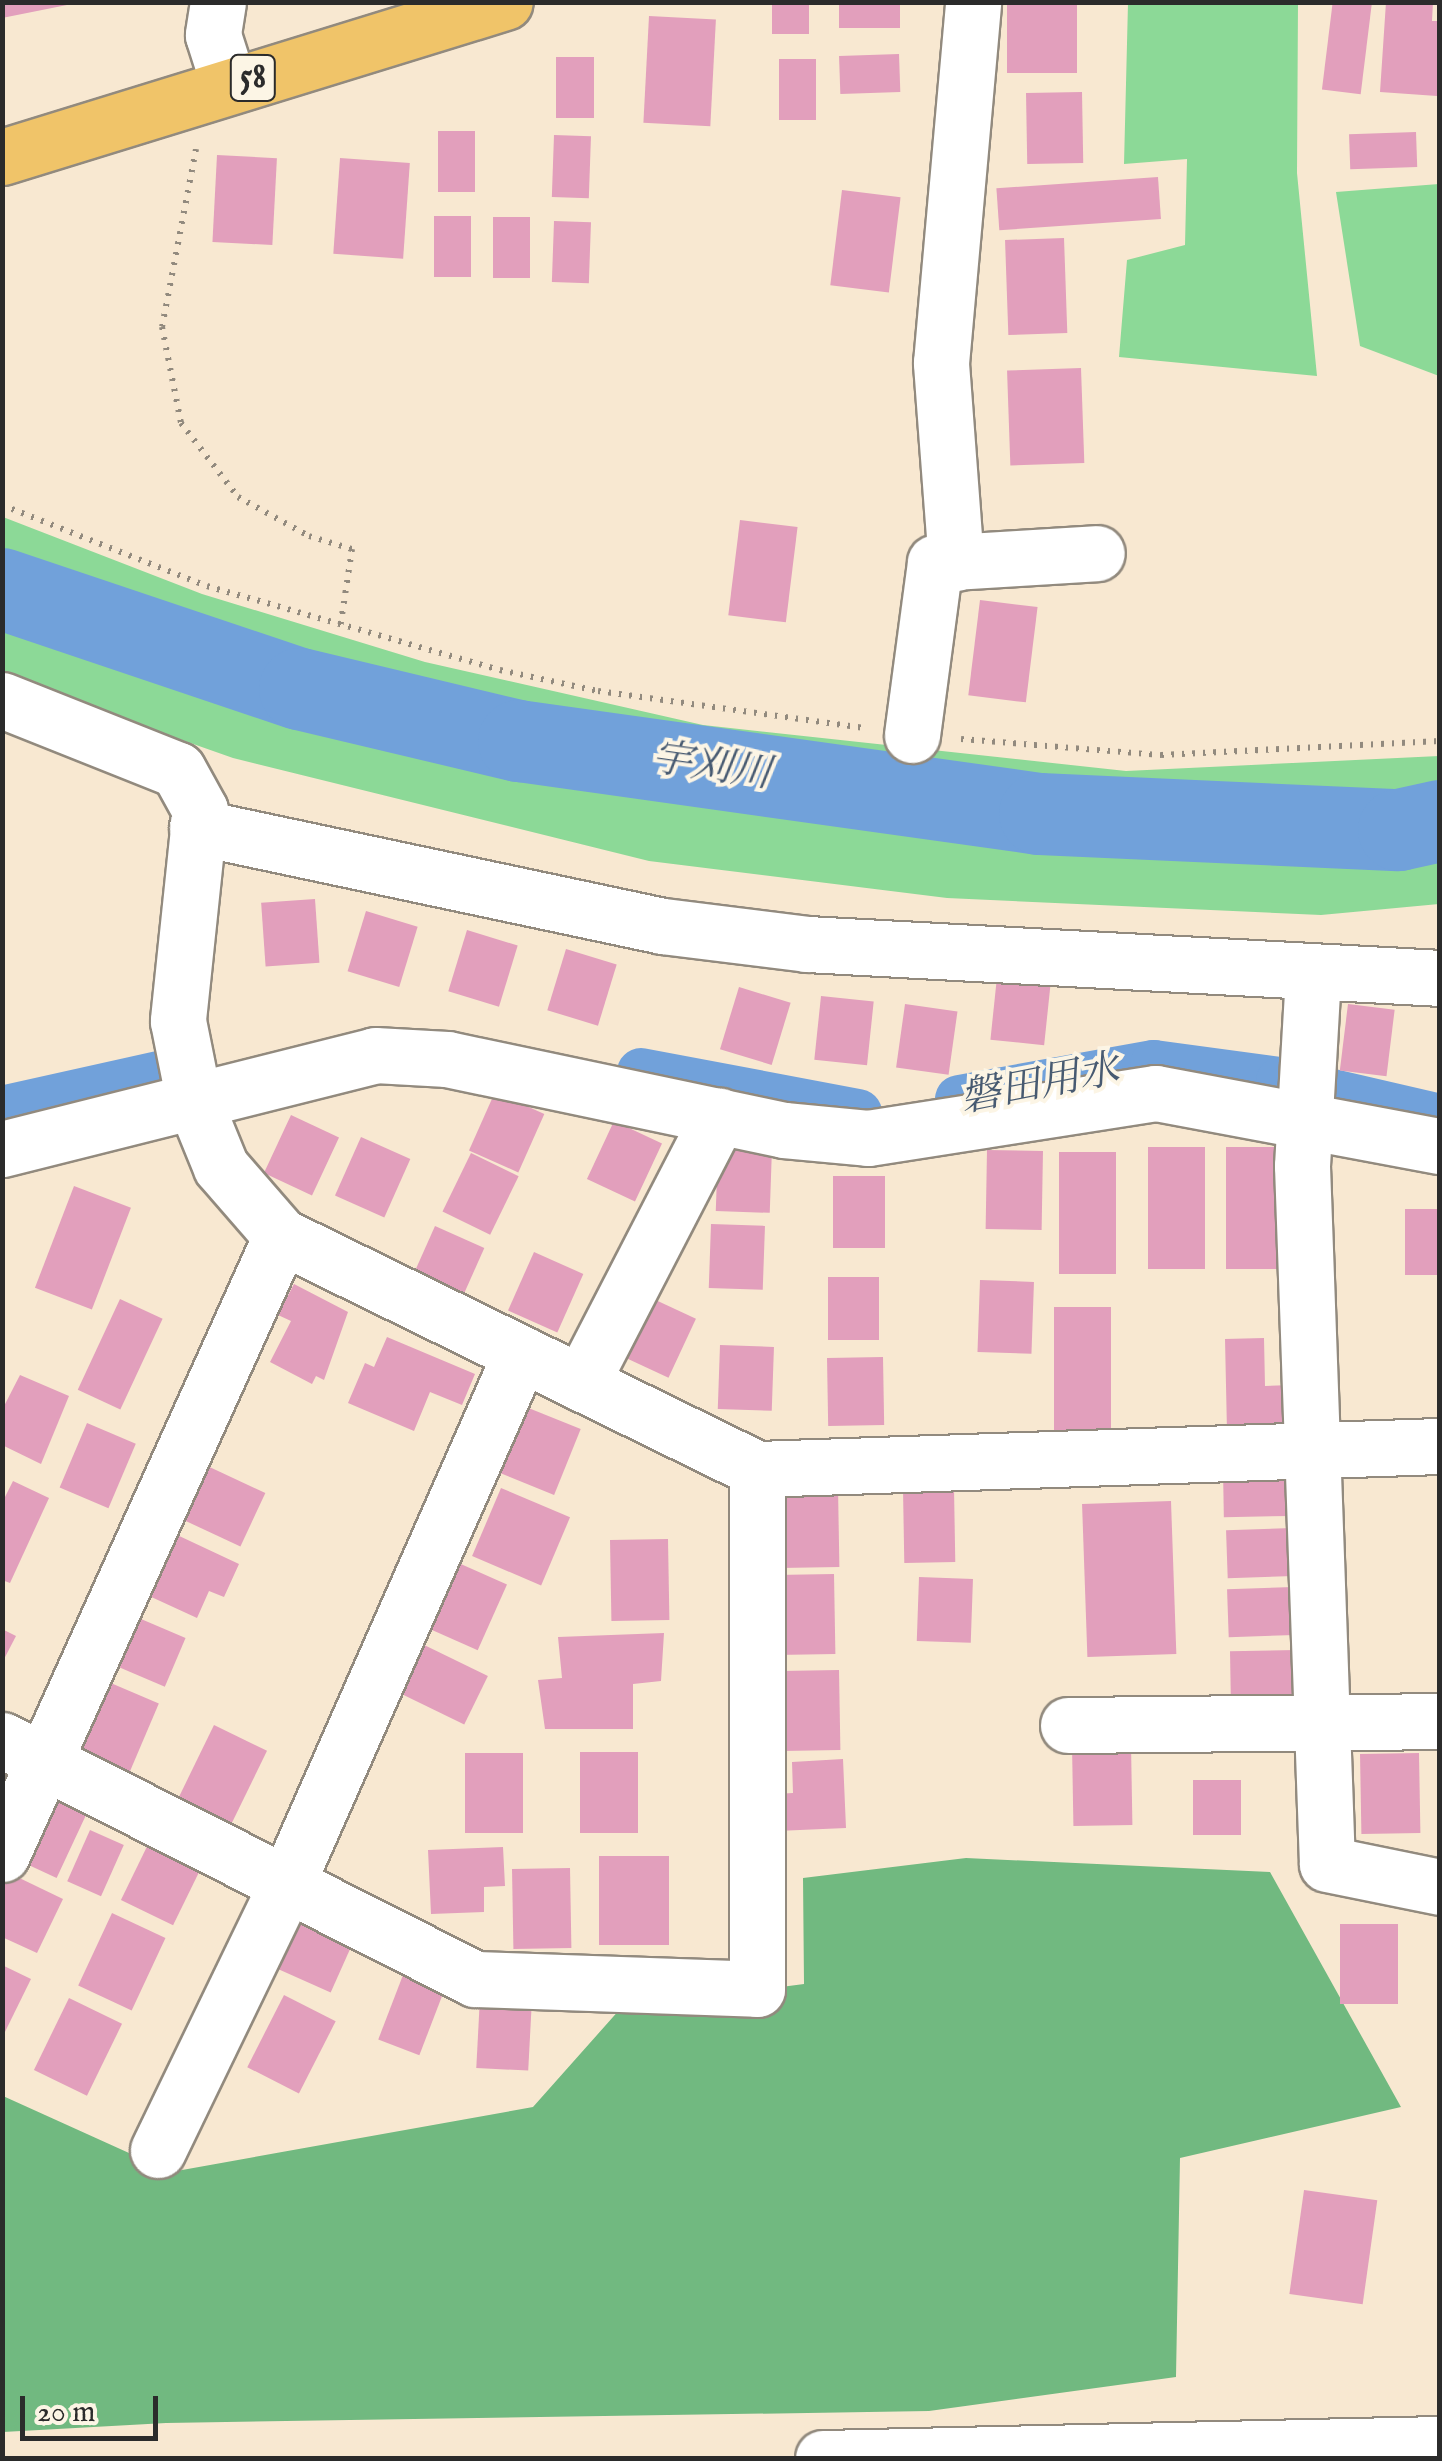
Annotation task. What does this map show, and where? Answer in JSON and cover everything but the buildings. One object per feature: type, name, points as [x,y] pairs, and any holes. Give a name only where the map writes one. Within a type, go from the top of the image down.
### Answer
[{"type":"main road","name":"58","points":[[2,157],[505,2]]},
{"type":"street","points":[[218,2],[213,35],[229,85]]},
{"type":"street","points":[[956,562],[942,363],[973,2]]},
{"type":"street","points":[[912,735],[935,564],[1097,553]]},
{"type":"street","points":[[2,700],[178,770],[200,810],[178,1021],[194,1101],[222,1168],[280,1236],[757,1469],[1440,1446]]},
{"type":"street","points":[[198,826],[663,926],[807,944],[1313,975],[1440,978]]},
{"type":"street","points":[[1313,975],[1305,1116],[1310,1451],[1327,1864],[1440,1888]]},
{"type":"street","points":[[2,1149],[375,1055],[447,1059],[719,1116],[868,1138],[1156,1094],[1305,1116],[1440,1146]]},
{"type":"street","points":[[581,1382],[719,1116]]},
{"type":"street","points":[[2,1854],[25,1750],[280,1236]]},
{"type":"street","points":[[158,2150],[287,1883],[521,1353]]},
{"type":"street","points":[[25,1750],[474,1979],[757,1989],[757,1469]]},
{"type":"street","points":[[1068,1725],[1440,1721]]},
{"type":"street","points":[[823,2458],[1440,2444]]},
{"type":"path","points":[[198,140],[162,327],[182,423],[238,498],[308,536],[352,548],[340,628]]},
{"type":"path","points":[[2,504],[207,586],[340,628],[598,691],[912,735],[1161,755],[1440,741]]},
{"type":"green space","points":[[1128,3],[1298,3],[1297,173],[1317,376],[1119,357],[1127,260],[1185,245],[1187,159],[1124,164]]},
{"type":"green space","points":[[1440,184],[1439,376],[1360,346],[1336,192]]},
{"type":"green space","points":[[3,517],[202,594],[425,662],[703,725],[1126,771],[1439,756],[1439,904],[1321,915],[947,898],[649,861],[233,758],[3,677]]},
{"type":"green space","points":[[966,1858],[1270,1872],[1401,2107],[1180,2158],[1176,2377],[929,2411],[166,2423],[3,2432],[3,2096],[171,2172],[533,2107],[621,2008],[804,1984],[803,1878]]},
{"type":"waterway","name":"宇刈川","points":[[2,589],[300,689],[519,741],[1040,814],[1399,830],[1440,821]]},
{"type":"waterway","name":"磐田用水","points":[[959,1099],[1154,1064],[1280,1081],[1440,1118]]},
{"type":"waterway","name":"磐田用水","points":[[641,1072],[858,1113]]},
{"type":"waterway","name":"磐田用水","points":[[2,1110],[159,1075]]}]
